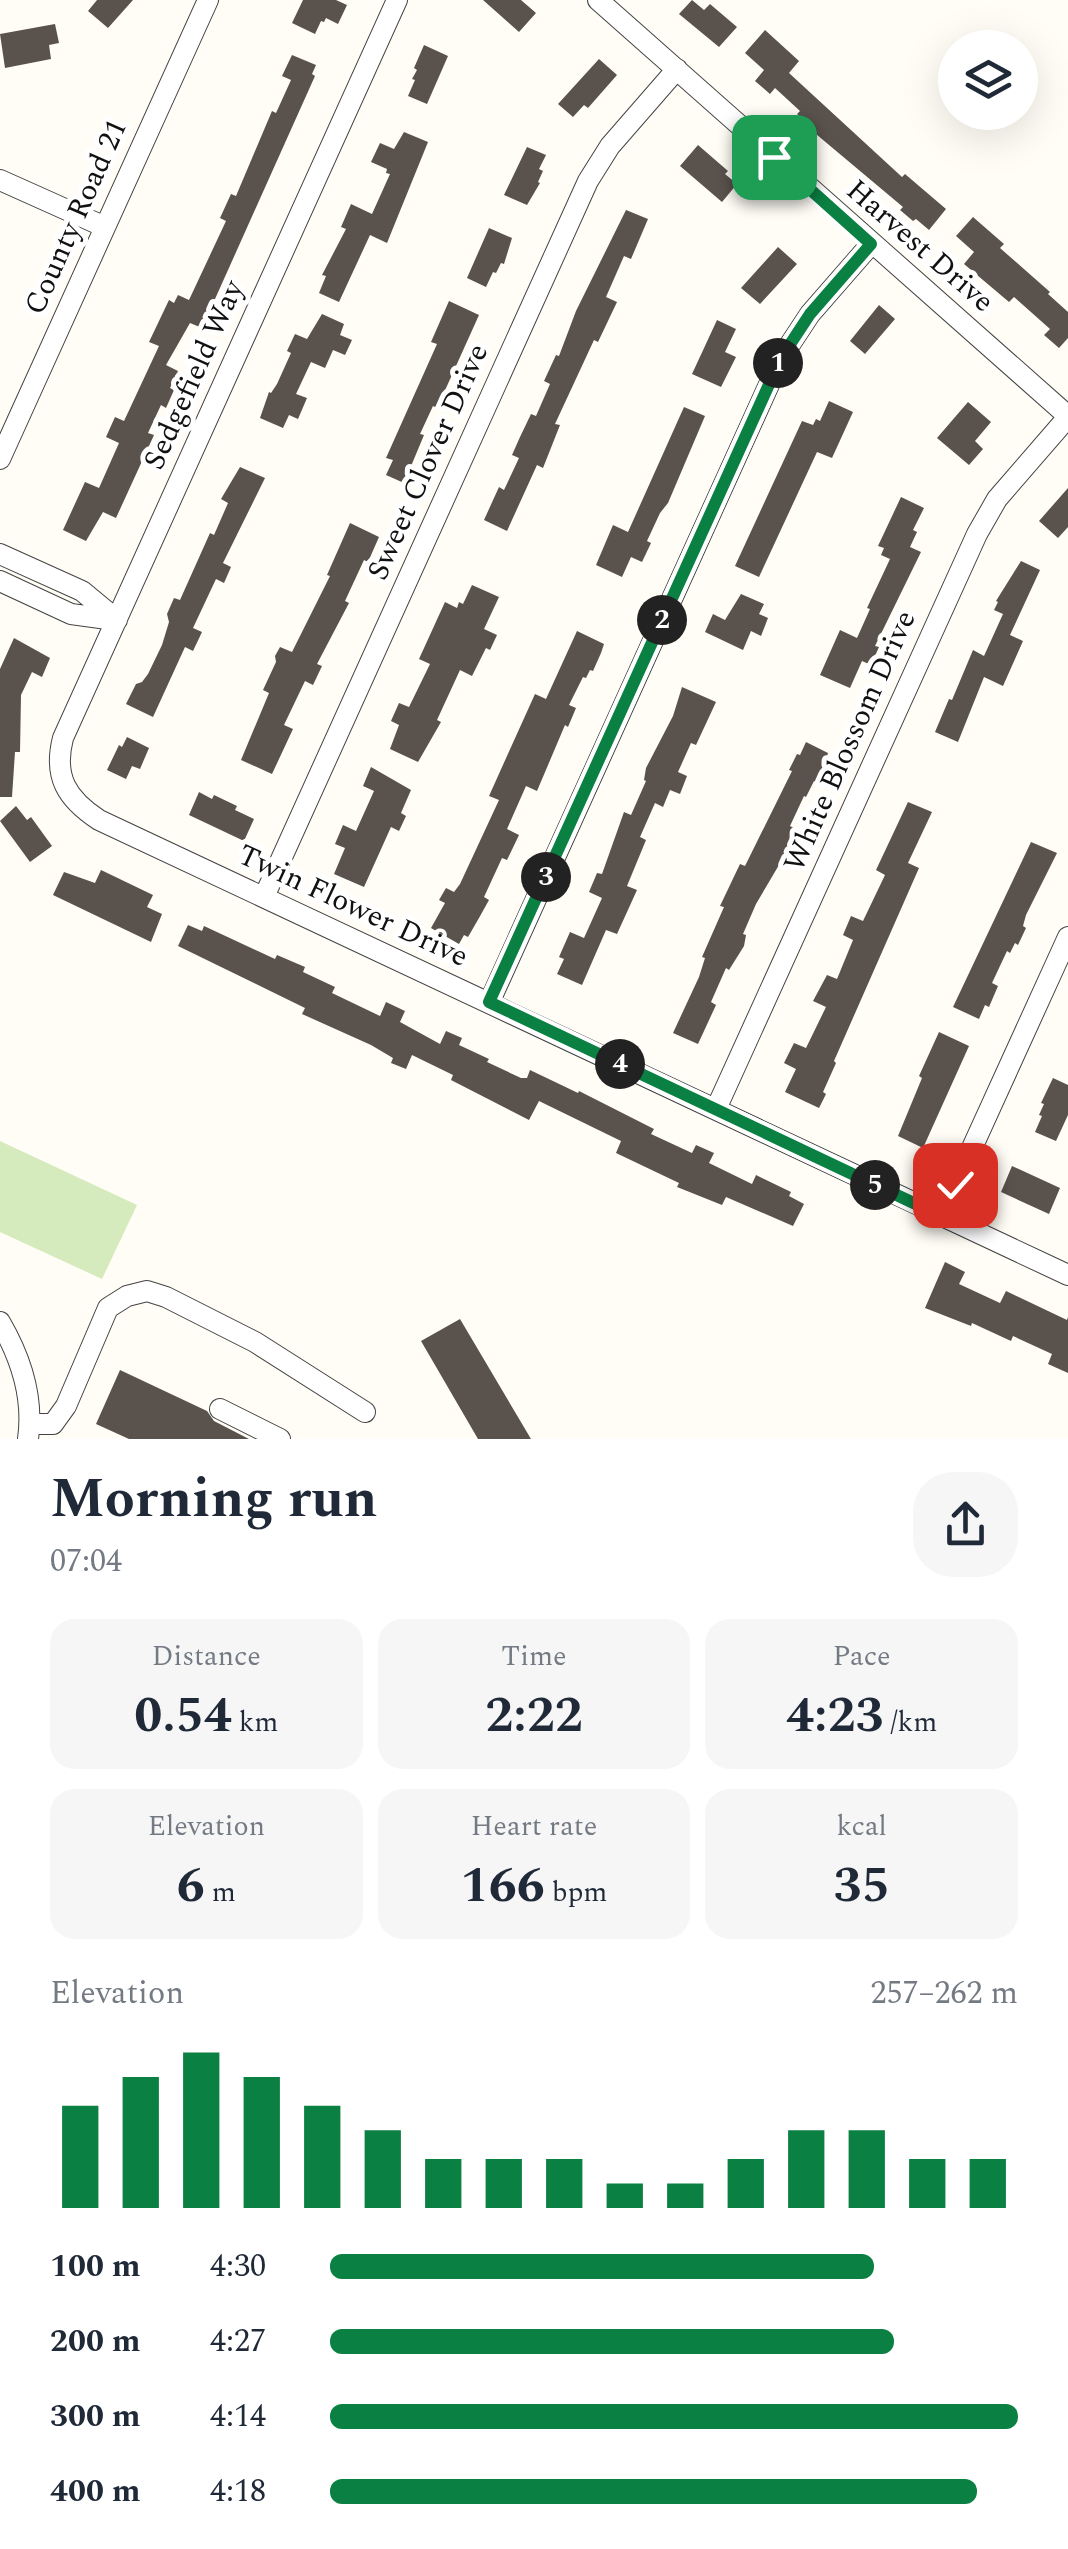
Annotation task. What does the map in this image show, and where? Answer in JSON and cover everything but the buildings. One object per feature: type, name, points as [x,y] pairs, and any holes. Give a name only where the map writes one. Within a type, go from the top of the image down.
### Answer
[{"type":"street","name":"County Road 21","points":[[0,459],[208,0]]},
{"type":"street","name":"Sedgefield Way","points":[[61,778],[59,754],[63,738],[397,0]]},
{"type":"street","name":"Harvest Drive","points":[[598,0],[1068,416]]},
{"type":"street","name":"Sweet Clover Drive","points":[[264,898],[588,181],[610,146],[677,69]]},
{"type":"street","points":[[0,180],[105,227]]},
{"type":"street","points":[[489,1002],[781,358],[810,314],[871,244]]},
{"type":"street","name":"White Blossom Drive","points":[[716,1109],[976,534],[998,499],[1068,416]]},
{"type":"street","points":[[0,554],[82,591],[117,620]]},
{"type":"street","points":[[0,581],[71,614],[117,620]]},
{"type":"street","name":"Twin Flower Drive","points":[[61,778],[71,798],[99,820],[1068,1275]]},
{"type":"street","points":[[941,1216],[1068,938]]},
{"type":"street","points":[[0,1322],[24,1375],[29,1432],[53,1424],[66,1406],[108,1308],[127,1296],[147,1292],[166,1296],[255,1342],[365,1412]]},
{"type":"street","points":[[220,1409],[280,1439]]},
{"type":"green space","points":[[0,1141],[137,1205],[102,1279],[0,1232]]},
{"type":"route","points":[[774,157],[871,244],[810,314],[781,358],[489,1002],[941,1216],[955,1185]]}]
